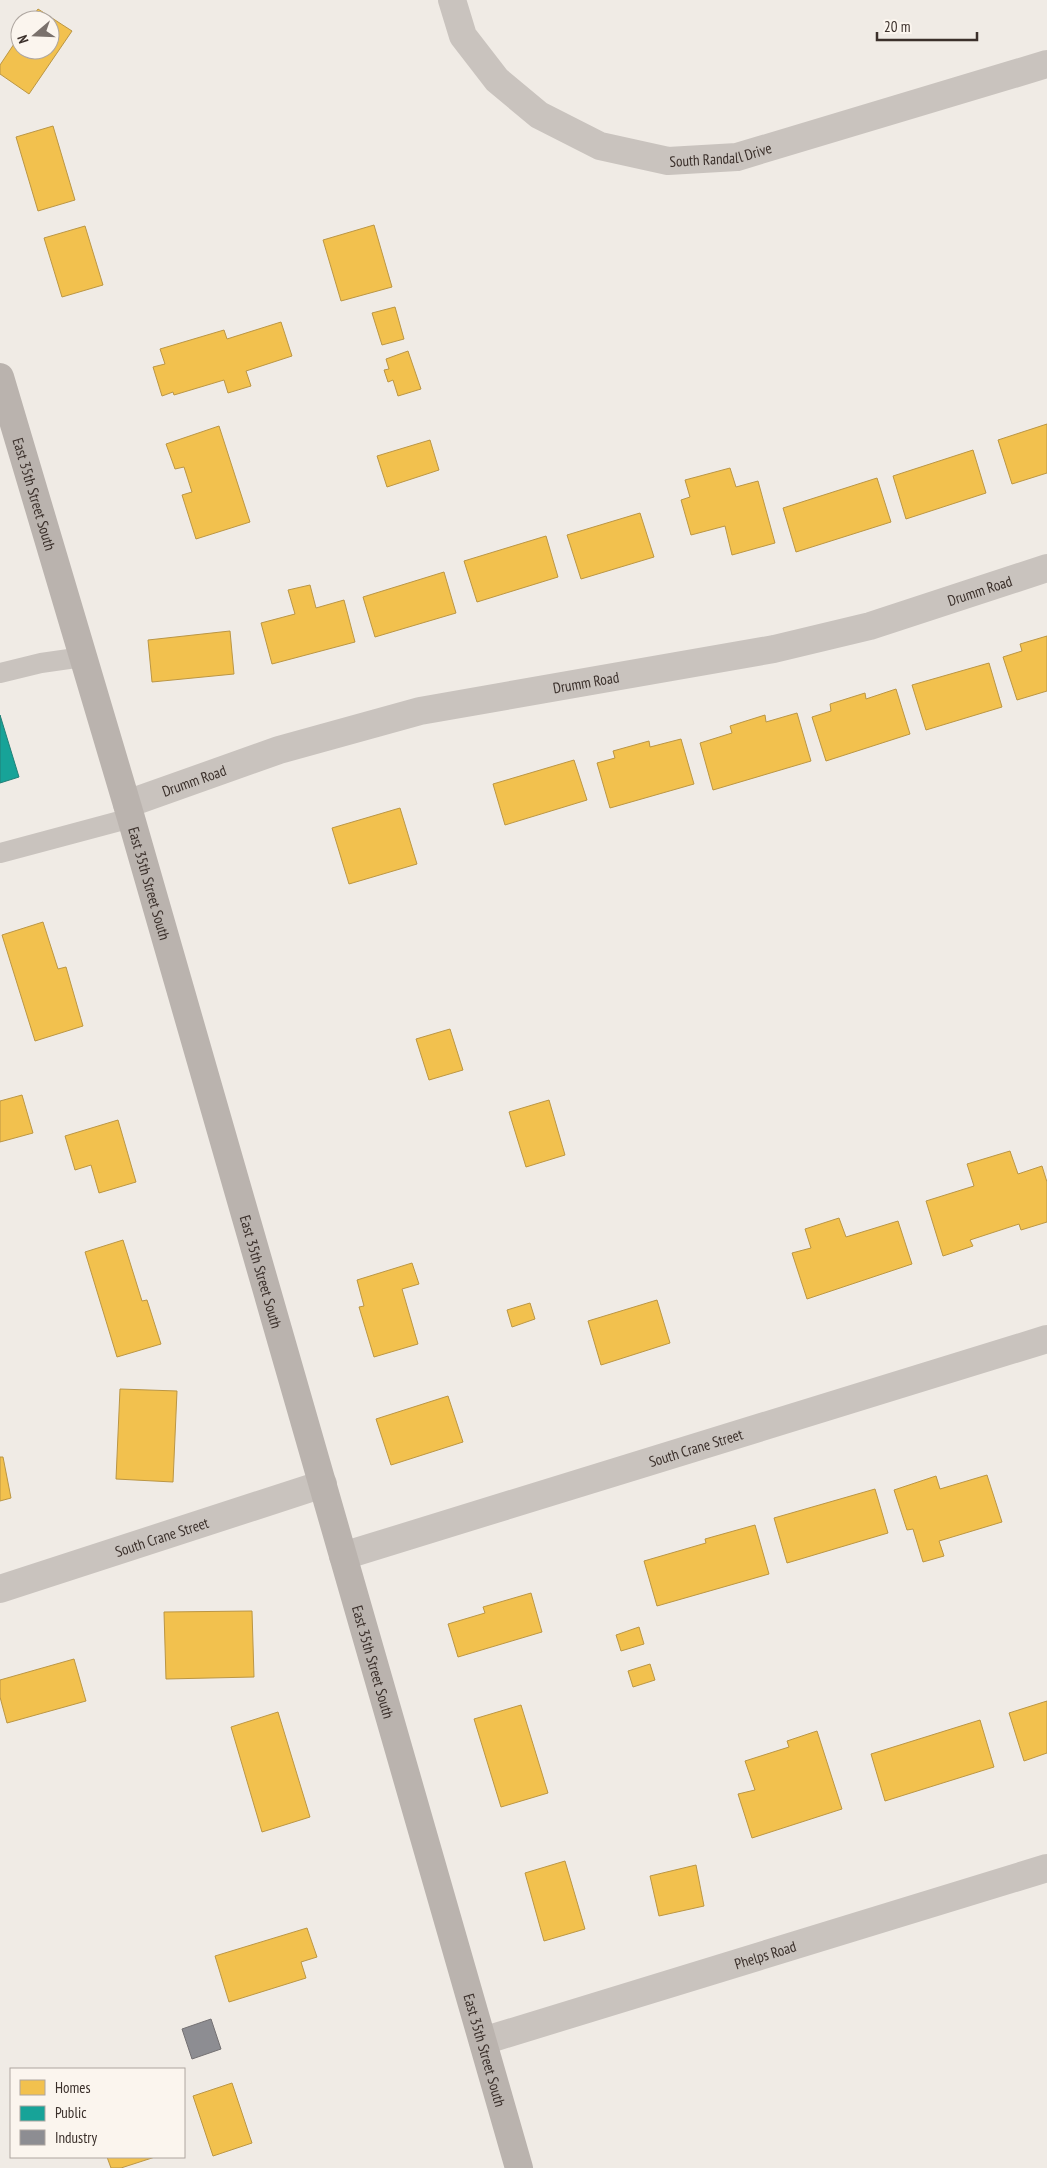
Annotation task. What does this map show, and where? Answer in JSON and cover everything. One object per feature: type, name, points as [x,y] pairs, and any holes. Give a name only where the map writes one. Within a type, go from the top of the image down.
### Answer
[{"type":"main road","name":"East 35th Street South","points":[[0,377],[129,811],[519,2168]]},
{"type":"street","name":"South Randall Drive","points":[[452,0],[463,36],[497,80],[539,115],[600,146],[668,161],[737,157],[1047,64]]},
{"type":"street","name":"Drumm Road","points":[[129,811],[279,750],[420,712],[774,650],[870,626],[1047,568]]},
{"type":"street","name":"South Crane Street","points":[[344,1556],[1047,1340]]},
{"type":"street","name":"South Crane Street","points":[[0,1589],[323,1484]]},
{"type":"street","name":"Phelps Road","points":[[482,2041],[1047,1868]]},
{"type":"lane","points":[[0,674],[41,663],[83,657]]},
{"type":"lane","points":[[0,853],[129,811]]},
{"type":"building: Homes","points":[[60,23],[72,31],[60,49]]},
{"type":"building: Homes","points":[[10,50],[10,60],[52,60],[29,94],[0,74],[0,65]]},
{"type":"building: Homes","points":[[53,126],[75,200],[38,211],[16,137]]},
{"type":"building: Homes","points":[[374,225],[392,287],[341,301],[323,240]]},
{"type":"building: Homes","points":[[85,226],[103,285],[62,297],[44,238]]},
{"type":"building: Homes","points":[[395,307],[404,339],[382,345],[372,313]]},
{"type":"building: Homes","points":[[281,322],[292,356],[246,371],[251,386],[228,393],[224,380],[174,395],[173,392],[162,396],[153,367],[165,364],[160,349],[224,330],[227,339]]},
{"type":"building: Homes","points":[[408,351],[421,389],[398,396],[393,380],[388,382],[384,370],[389,369],[386,359]]},
{"type":"building: Homes","points":[[1047,424],[1047,473],[1012,484],[998,440]]},
{"type":"building: Homes","points":[[219,426],[250,522],[196,539],[182,495],[192,492],[184,467],[175,469],[166,444]]},
{"type":"building: Homes","points":[[430,440],[439,470],[387,487],[377,456]]},
{"type":"building: Homes","points":[[973,450],[986,493],[906,519],[893,476]]},
{"type":"building: Homes","points":[[730,468],[736,487],[758,481],[775,543],[732,555],[725,526],[691,535],[681,500],[690,497],[685,480]]},
{"type":"building: Homes","points":[[877,478],[891,522],[796,552],[783,508]]},
{"type":"building: Homes","points":[[640,513],[654,557],[581,579],[567,535]]},
{"type":"building: Homes","points":[[546,536],[558,577],[477,602],[464,561]]},
{"type":"building: Homes","points":[[444,572],[456,613],[375,637],[363,597]]},
{"type":"building: Homes","points":[[310,585],[316,608],[344,600],[355,642],[272,664],[261,623],[295,614],[288,590]]},
{"type":"building: Homes","points":[[230,631],[234,674],[152,682],[148,640]]},
{"type":"building: Homes","points":[[1047,636],[1047,691],[1017,700],[1003,657],[1022,651],[1020,644]]},
{"type":"building: Homes","points":[[989,663],[1002,707],[926,730],[912,685]]},
{"type":"building: Homes","points":[[896,689],[910,734],[826,761],[812,717],[831,711],[830,704],[865,693],[866,699]]},
{"type":"building: Homes","points":[[797,713],[811,761],[713,790],[700,743],[732,733],[730,726],[765,715],[766,722]]},
{"type":"building: Homes","points":[[681,739],[694,784],[610,808],[597,763],[615,758],[613,751],[649,741],[650,747]]},
{"type":"building: Homes","points":[[574,760],[587,800],[505,825],[493,784]]},
{"type":"building: Homes","points":[[400,808],[417,864],[349,884],[332,828]]},
{"type":"building: Homes","points":[[43,922],[58,969],[66,967],[83,1026],[35,1041],[2,935]]},
{"type":"building: Homes","points":[[450,1029],[463,1070],[429,1080],[416,1039]]},
{"type":"building: Homes","points":[[22,1095],[33,1133],[0,1142],[0,1101]]},
{"type":"building: Homes","points":[[549,1100],[565,1155],[526,1167],[509,1112]]},
{"type":"building: Homes","points":[[118,1120],[136,1182],[99,1193],[91,1165],[75,1170],[65,1136]]},
{"type":"building: Homes","points":[[1010,1151],[1018,1174],[1042,1166],[1047,1182],[1047,1222],[1021,1230],[1019,1224],[970,1240],[973,1246],[943,1256],[926,1201],[974,1186],[967,1164]]},
{"type":"building: Homes","points":[[839,1218],[846,1237],[898,1221],[912,1264],[807,1299],[792,1253],[811,1248],[805,1229]]},
{"type":"building: Homes","points":[[123,1240],[142,1301],[147,1300],[161,1344],[117,1357],[85,1252]]},
{"type":"building: Homes","points":[[412,1263],[419,1284],[402,1289],[418,1344],[374,1357],[359,1307],[364,1306],[357,1280]]},
{"type":"building: Homes","points":[[657,1300],[670,1343],[601,1365],[588,1321]]},
{"type":"building: Homes","points":[[530,1303],[535,1319],[512,1327],[507,1310]]},
{"type":"building: Homes","points":[[120,1389],[177,1391],[173,1482],[116,1479]]},
{"type":"building: Homes","points":[[448,1396],[463,1442],[391,1465],[376,1419]]},
{"type":"building: Homes","points":[[0,1457],[3,1457],[11,1498],[0,1501]]},
{"type":"building: Homes","points":[[987,1475],[1002,1522],[939,1541],[944,1556],[923,1562],[913,1529],[907,1530],[894,1490],[936,1476],[940,1489]]},
{"type":"building: Homes","points":[[875,1489],[888,1533],[787,1563],[774,1518]]},
{"type":"building: Homes","points":[[755,1525],[769,1574],[657,1606],[644,1561],[706,1543],[705,1539]]},
{"type":"building: Homes","points":[[531,1593],[542,1632],[458,1657],[448,1624],[485,1613],[483,1607]]},
{"type":"building: Homes","points":[[252,1611],[254,1677],[166,1679],[164,1612]]},
{"type":"building: Homes","points":[[639,1627],[644,1644],[621,1651],[616,1635]]},
{"type":"building: Homes","points":[[74,1659],[86,1701],[7,1723],[0,1697],[0,1680]]},
{"type":"building: Homes","points":[[650,1664],[655,1680],[633,1687],[628,1671]]},
{"type":"building: Homes","points":[[1047,1701],[1047,1753],[1024,1761],[1009,1713]]},
{"type":"building: Homes","points":[[521,1705],[548,1793],[501,1807],[474,1719]]},
{"type":"building: Homes","points":[[278,1712],[310,1817],[262,1832],[231,1727]]},
{"type":"building: Homes","points":[[980,1720],[994,1767],[885,1801],[871,1754]]},
{"type":"building: Homes","points":[[817,1731],[842,1809],[752,1838],[738,1794],[755,1790],[745,1761],[789,1747],[787,1741]]},
{"type":"building: Homes","points":[[565,1861],[585,1929],[544,1941],[525,1873]]},
{"type":"building: Homes","points":[[696,1865],[704,1906],[659,1916],[650,1876]]},
{"type":"building: Homes","points":[[307,1928],[317,1957],[301,1962],[306,1978],[229,2002],[215,1956]]},
{"type":"building: Homes","points":[[232,2083],[252,2143],[213,2156],[193,2096]]},
{"type":"building: Homes","points":[[107,2158],[152,2158],[121,2168],[111,2168]]},
{"type":"building: Public","points":[[0,715],[19,777],[0,783]]},
{"type":"building: Industry","points":[[211,2019],[221,2049],[192,2059],[182,2029]]}]
